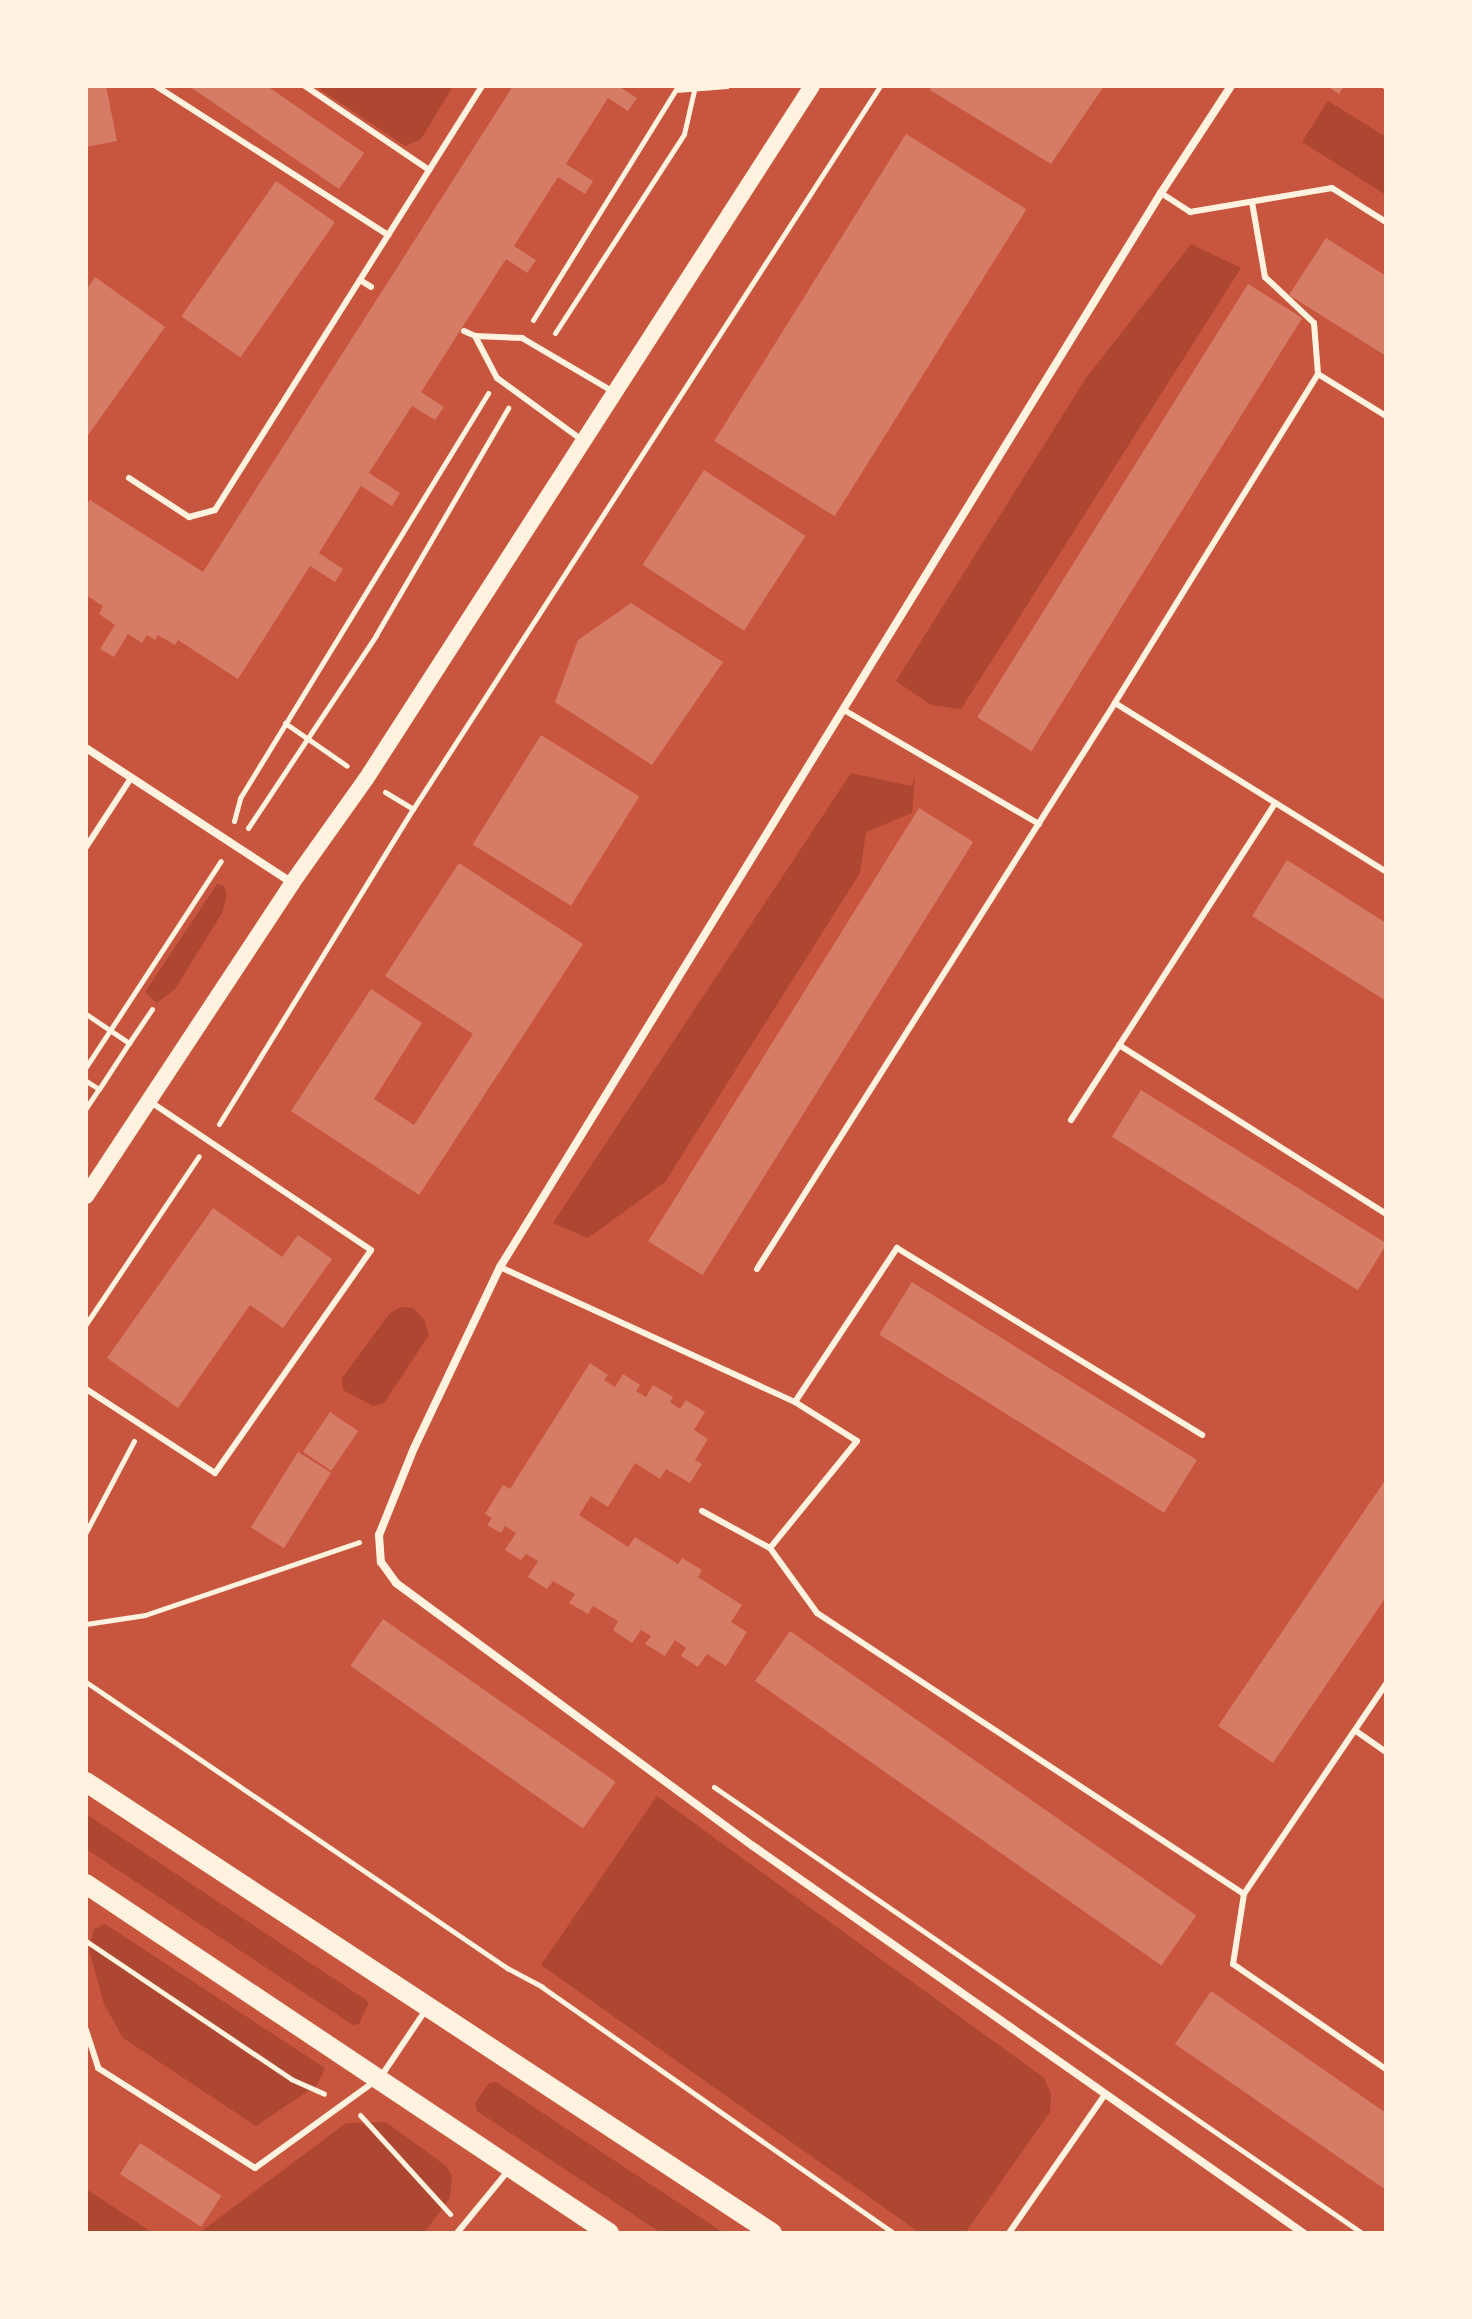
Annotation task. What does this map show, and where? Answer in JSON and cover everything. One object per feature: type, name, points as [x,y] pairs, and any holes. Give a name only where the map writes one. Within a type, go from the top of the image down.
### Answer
[{"type":"main road","points":[[86,1196],[292,883],[366,779],[812,86]]},
{"type":"main road","points":[[86,1782],[772,2233]]},
{"type":"main road","points":[[86,1884],[609,2233]]},
{"type":"street","points":[[1231,86],[1161,193],[500,1267],[414,1448],[379,1535],[381,1562],[396,1583],[753,1846],[1104,2096],[1303,2233]]},
{"type":"street","points":[[86,748],[292,883]]},
{"type":"lane","points":[[156,86],[388,235]]},
{"type":"lane","points":[[305,86],[429,170]]},
{"type":"lane","points":[[129,478],[189,517],[215,510],[482,86]]},
{"type":"lane","points":[[1161,193],[1190,212],[1332,188],[1386,222]]},
{"type":"lane","points":[[757,1269],[1115,703],[1318,374],[1314,323],[1265,277],[1252,202]]},
{"type":"lane","points":[[360,280],[371,287]]},
{"type":"lane","points":[[464,331],[475,336],[522,338],[615,393]]},
{"type":"lane","points":[[475,336],[497,378],[584,441]]},
{"type":"lane","points":[[1318,374],[1386,416]]},
{"type":"lane","points":[[1115,703],[1386,872]]},
{"type":"lane","points":[[844,710],[1039,824]]},
{"type":"lane","points":[[86,847],[131,778]]},
{"type":"lane","points":[[1071,1120],[1275,803]]},
{"type":"lane","points":[[1119,1045],[1386,1214]]},
{"type":"lane","points":[[86,1389],[215,1473],[371,1250],[148,1100]]},
{"type":"lane","points":[[795,1402],[897,1248],[1202,1435]]},
{"type":"lane","points":[[500,1267],[795,1402],[857,1441],[770,1548]]},
{"type":"lane","points":[[702,1511],[770,1548],[817,1613],[1244,1894]]},
{"type":"lane","points":[[1386,1684],[1244,1894],[1233,1964],[1386,2069]]},
{"type":"lane","points":[[1356,1731],[1386,1752]]},
{"type":"lane","points":[[86,2030],[98,2068],[255,2168],[379,2078],[428,2007]]},
{"type":"lane","points":[[1009,2233],[1104,2096]]},
{"type":"lane","points":[[460,2230],[510,2168]]},
{"type":"path","points":[[522,338],[677,88],[727,86]]},
{"type":"path","points":[[86,1324],[209,1140],[413,809],[880,86]]},
{"type":"path","points":[[536,346],[559,330],[684,134],[695,87]]},
{"type":"path","points":[[232,844],[240,798],[497,378]]},
{"type":"path","points":[[86,1067],[232,844],[376,635],[512,399],[510,387]]},
{"type":"path","points":[[86,1108],[152,1009]]},
{"type":"path","points":[[86,1014],[129,1043]]},
{"type":"path","points":[[86,1081],[99,1089]]},
{"type":"path","points":[[86,1532],[142,1425]]},
{"type":"path","points":[[86,1624],[145,1615],[379,1535]]},
{"type":"path","points":[[86,1682],[507,1968],[542,1987],[893,2233]]},
{"type":"path","points":[[706,1781],[1362,2233]]},
{"type":"path","points":[[86,1941],[291,2079],[344,2104],[369,2121],[460,2230]]},
{"type":"shaded area","points":[[315,86],[453,86],[421,139],[405,146]]},
{"type":"shaded area","points":[[1328,101],[1386,137],[1386,195],[1302,142]]},
{"type":"shaded area","points":[[1191,244],[1241,268],[961,709],[931,705],[896,681],[1086,378]]},
{"type":"shaded area","points":[[851,773],[911,786],[915,778],[912,813],[866,832],[860,873],[665,1182],[588,1238],[553,1223]]},
{"type":"shaded area","points":[[217,884],[224,886],[227,895],[222,913],[175,989],[157,1003],[145,992]]},
{"type":"shaded area","points":[[401,1307],[413,1308],[424,1319],[429,1335],[384,1403],[373,1406],[343,1390],[342,1378],[390,1313]]},
{"type":"shaded area","points":[[657,1796],[1044,2078],[1051,2094],[1050,2112],[965,2233],[920,2233],[541,1965]]},
{"type":"shaded area","points":[[86,1814],[369,2002],[359,2024],[353,2025],[86,1849]]},
{"type":"shaded area","points":[[105,1924],[325,2068],[317,2085],[256,2126],[123,2038],[104,2004],[89,1950],[94,1929]]},
{"type":"shaded area","points":[[496,2082],[724,2233],[661,2233],[477,2111],[475,2103],[489,2083]]},
{"type":"shaded area","points":[[386,2122],[446,2166],[452,2176],[450,2198],[424,2233],[199,2233],[346,2123]]},
{"type":"shaded area","points":[[86,2189],[153,2233],[86,2233]]},
{"type":"building","points":[[86,86],[106,86],[117,141],[86,147]]},
{"type":"building","points":[[189,86],[267,86],[364,153],[339,189]]},
{"type":"building","points":[[513,86],[618,86],[637,98],[628,111],[608,98],[566,164],[593,181],[585,194],[558,177],[514,246],[536,260],[527,273],[506,259],[421,392],[444,407],[435,420],[412,406],[369,473],[400,493],[392,506],[361,486],[319,553],[343,569],[335,582],[310,566],[238,679],[178,640],[175,645],[158,635],[155,640],[147,635],[142,643],[128,634],[114,657],[100,649],[115,625],[99,614],[103,606],[86,595],[86,506],[90,500],[203,572]]},
{"type":"building","points":[[932,86],[1104,86],[1051,164],[930,90]]},
{"type":"building","points":[[1327,86],[1344,86],[1339,94]]},
{"type":"building","points":[[906,134],[1026,209],[835,516],[714,441]]},
{"type":"building","points":[[276,181],[335,222],[240,357],[181,316]]},
{"type":"building","points":[[1326,238],[1386,276],[1386,356],[1289,295]]},
{"type":"building","points":[[95,277],[165,327],[86,438],[86,290]]},
{"type":"building","points":[[1248,284],[1302,318],[1031,751],[977,717]]},
{"type":"building","points":[[704,470],[805,536],[744,631],[642,565]]},
{"type":"building","points":[[631,603],[723,662],[652,765],[555,702],[578,640]]},
{"type":"building","points":[[541,735],[639,796],[571,906],[473,844]]},
{"type":"building","points":[[919,808],[973,842],[702,1275],[648,1241]]},
{"type":"building","points":[[1287,860],[1386,923],[1386,1001],[1252,916]]},
{"type":"building","points":[[459,863],[583,944],[419,1195],[291,1111],[371,989],[422,1023],[374,1099],[414,1125],[473,1034],[385,976]]},
{"type":"building","points":[[1141,1090],[1386,1243],[1358,1290],[1112,1137]]},
{"type":"building","points":[[213,1208],[282,1257],[298,1235],[332,1259],[283,1328],[250,1305],[178,1408],[107,1358]]},
{"type":"building","points":[[912,1282],[1197,1460],[1164,1513],[879,1335]]},
{"type":"building","points":[[590,1363],[608,1375],[604,1380],[615,1387],[623,1374],[640,1385],[636,1391],[646,1397],[653,1385],[673,1397],[670,1402],[680,1409],[686,1400],[705,1412],[694,1430],[708,1439],[695,1460],[702,1464],[690,1483],[666,1469],[660,1479],[635,1463],[608,1507],[591,1496],[579,1515],[628,1547],[635,1537],[678,1564],[682,1558],[702,1570],[698,1577],[742,1605],[731,1622],[747,1632],[726,1666],[707,1654],[698,1667],[681,1656],[686,1648],[675,1640],[665,1656],[645,1644],[651,1636],[641,1630],[632,1643],[613,1630],[618,1621],[593,1606],[588,1614],[569,1603],[575,1594],[553,1581],[547,1589],[528,1577],[538,1561],[526,1554],[521,1560],[505,1550],[516,1533],[505,1526],[501,1533],[487,1525],[492,1518],[485,1514],[503,1485],[510,1489]]},
{"type":"building","points":[[330,1412],[358,1431],[331,1471],[303,1452]]},
{"type":"building","points":[[298,1452],[331,1473],[284,1548],[251,1527]]},
{"type":"building","points":[[1386,1479],[1386,1597],[1273,1763],[1218,1726]]},
{"type":"building","points":[[383,1619],[616,1782],[583,1829],[350,1666]]},
{"type":"building","points":[[790,1631],[1196,1915],[1161,1965],[755,1681]]},
{"type":"building","points":[[1211,1991],[1386,2113],[1386,2190],[1175,2044]]},
{"type":"building","points":[[140,2143],[221,2196],[201,2227],[120,2174]]}]
